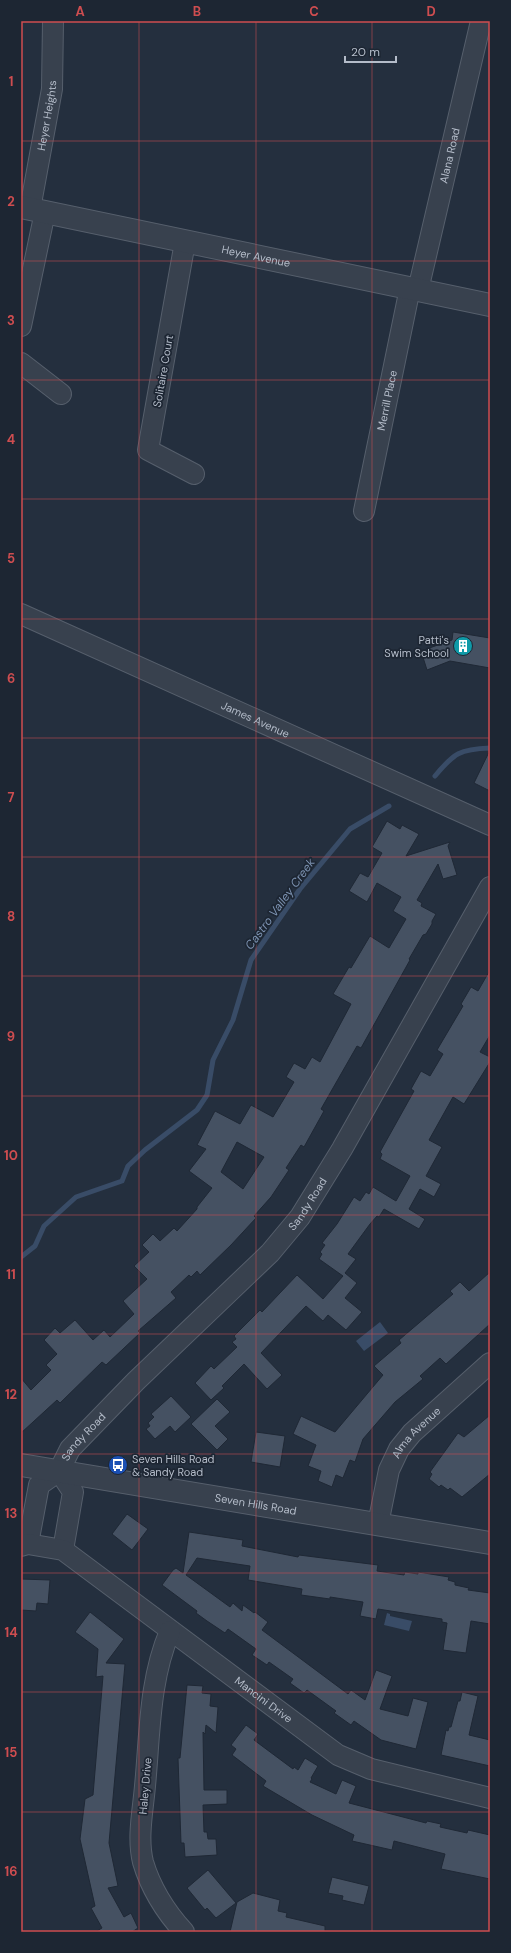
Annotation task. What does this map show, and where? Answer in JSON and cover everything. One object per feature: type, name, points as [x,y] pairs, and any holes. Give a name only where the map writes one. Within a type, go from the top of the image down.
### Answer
[{"type":"street","name":"Heyer Heights","points":[[21,326],[32,210],[52,89],[53,21]]},
{"type":"street","name":"Alana Road","points":[[414,289],[481,21]]},
{"type":"street","name":"Heyer Avenue","points":[[32,210],[490,305]]},
{"type":"street","name":"Solitaire Court","points":[[185,242],[148,450],[194,474]]},
{"type":"street","name":"Merrill Place","points":[[364,511],[414,289]]},
{"type":"street","points":[[21,363],[61,394]]},
{"type":"street","name":"James Avenue","points":[[21,614],[490,824]]},
{"type":"street","name":"Sandy Road","points":[[59,1471],[73,1492],[63,1550],[25,1545],[39,1485],[59,1471],[67,1452],[75,1443],[136,1381],[270,1253],[300,1217],[342,1149],[490,887]]},
{"type":"street","name":"Alma Avenue","points":[[378,1524],[388,1470],[398,1449],[412,1433],[490,1363]]},
{"type":"street","name":"Seven Hills Road","points":[[21,1465],[490,1542]]},
{"type":"street","name":"Mancini Drive","points":[[63,1550],[338,1755],[371,1769],[490,1798]]},
{"type":"street","name":"Haley Drive","points":[[170,1631],[161,1651],[154,1683],[141,1834],[143,1861],[153,1890],[167,1914],[184,1932]]},
{"type":"water","points":[[380,1322],[388,1333],[364,1351],[356,1341]]},
{"type":"water","points":[[387,1613],[390,1614],[390,1616],[412,1621],[409,1631],[384,1625]]},
{"type":"building","name":"Patti's Swim School","points":[[453,632],[490,638],[490,668],[450,661],[427,670],[421,651],[452,640]]},
{"type":"building","points":[[490,750],[490,791],[474,783]]},
{"type":"building","points":[[387,821],[400,829],[402,825],[419,834],[406,856],[450,842],[448,846],[457,875],[443,879],[438,864],[417,900],[422,903],[421,906],[436,914],[432,924],[426,934],[423,935],[409,959],[410,960],[361,1048],[357,1046],[321,1109],[324,1111],[304,1147],[301,1145],[286,1168],[289,1170],[271,1197],[254,1216],[256,1218],[231,1245],[200,1275],[197,1271],[191,1277],[189,1275],[171,1292],[176,1298],[138,1331],[140,1333],[106,1365],[102,1362],[60,1403],[57,1400],[21,1433],[21,1378],[31,1390],[51,1370],[46,1365],[57,1354],[44,1340],[55,1328],[60,1333],[75,1320],[93,1340],[104,1330],[110,1337],[134,1314],[123,1301],[147,1279],[134,1266],[149,1252],[142,1245],[153,1234],[160,1241],[174,1228],[177,1231],[197,1209],[212,1188],[189,1171],[206,1149],[197,1145],[215,1111],[240,1124],[251,1105],[273,1117],[294,1082],[286,1077],[294,1063],[305,1069],[312,1057],[320,1062],[351,1004],[333,994],[370,936],[389,948],[406,919],[393,911],[401,897],[377,883],[367,902],[349,891],[360,873],[368,877],[382,853],[372,847]],"holes":[[[237,1142],[264,1157],[243,1189],[221,1172]]]},
{"type":"building","points":[[490,970],[490,1035],[480,1052],[490,1057],[490,1062],[464,1104],[453,1097],[429,1140],[442,1147],[426,1176],[441,1184],[434,1197],[420,1189],[409,1209],[425,1219],[419,1229],[384,1209],[379,1217],[377,1216],[370,1224],[348,1254],[356,1259],[345,1273],[357,1283],[345,1298],[362,1312],[346,1330],[328,1315],[323,1321],[306,1306],[261,1353],[282,1375],[267,1389],[244,1364],[222,1386],[224,1388],[211,1400],[195,1383],[211,1366],[214,1369],[237,1347],[232,1342],[236,1339],[234,1336],[260,1310],[262,1312],[297,1275],[323,1299],[343,1276],[319,1259],[322,1254],[320,1252],[325,1245],[322,1243],[337,1224],[354,1197],[360,1201],[366,1192],[369,1194],[373,1187],[396,1201],[410,1176],[380,1159],[382,1154],[380,1152],[414,1091],[411,1089],[421,1071],[430,1076],[443,1054],[437,1050],[463,1006],[461,1004],[471,987],[478,991]]},
{"type":"building","points":[[490,1272],[490,1324],[446,1364],[440,1358],[420,1376],[423,1379],[395,1402],[363,1439],[355,1462],[350,1460],[343,1478],[336,1475],[332,1487],[318,1481],[321,1471],[308,1466],[316,1445],[293,1434],[301,1416],[335,1432],[383,1375],[374,1366],[401,1343],[399,1340],[453,1294],[450,1291],[460,1282],[469,1291]]},
{"type":"building","points":[[171,1396],[191,1417],[175,1432],[170,1426],[155,1439],[146,1429],[150,1426],[148,1423],[154,1417],[151,1414]]},
{"type":"building","points":[[217,1399],[230,1412],[215,1426],[228,1439],[217,1450],[191,1424]]},
{"type":"building","points":[[490,1415],[490,1474],[462,1497],[450,1488],[448,1490],[441,1485],[439,1487],[429,1479],[432,1474],[430,1472],[458,1433],[464,1437]]},
{"type":"building","points":[[256,1432],[285,1436],[280,1467],[251,1462]]},
{"type":"building","points":[[127,1514],[148,1529],[132,1550],[112,1534]]},
{"type":"building","points":[[189,1532],[243,1540],[242,1546],[298,1557],[299,1555],[378,1565],[377,1571],[404,1575],[405,1572],[418,1574],[418,1572],[449,1577],[448,1580],[455,1582],[455,1585],[469,1588],[468,1590],[490,1593],[490,1624],[471,1621],[466,1653],[443,1650],[447,1623],[442,1622],[442,1619],[378,1609],[376,1619],[360,1616],[363,1602],[330,1597],[330,1599],[301,1595],[302,1589],[248,1580],[250,1566],[197,1558],[186,1575],[230,1607],[233,1603],[242,1611],[243,1605],[254,1613],[255,1612],[268,1622],[262,1630],[348,1694],[351,1690],[365,1700],[376,1670],[392,1676],[380,1709],[408,1716],[413,1698],[428,1702],[416,1749],[381,1740],[354,1721],[351,1725],[334,1713],[336,1711],[307,1690],[304,1693],[290,1683],[293,1679],[269,1662],[267,1665],[252,1655],[256,1649],[228,1629],[225,1633],[207,1621],[196,1613],[197,1611],[162,1585],[176,1568],[183,1573]]},
{"type":"building","points":[[21,1579],[50,1580],[48,1604],[37,1603],[36,1611],[21,1610]]},
{"type":"building","points":[[90,1612],[124,1639],[106,1663],[125,1664],[109,1843],[118,1886],[108,1888],[124,1917],[131,1913],[138,1928],[132,1932],[95,1932],[102,1928],[91,1908],[95,1906],[80,1839],[85,1799],[93,1795],[103,1676],[96,1677],[98,1649],[75,1632]]},
{"type":"building","points":[[187,1685],[203,1686],[202,1693],[211,1694],[210,1706],[218,1707],[216,1733],[206,1725],[205,1734],[203,1732],[204,1790],[227,1790],[227,1804],[203,1805],[204,1832],[207,1832],[208,1839],[216,1839],[217,1855],[185,1857],[184,1843],[181,1843],[178,1758],[180,1758]]},
{"type":"building","points":[[462,1692],[478,1696],[469,1735],[490,1740],[490,1766],[441,1755],[446,1730],[448,1731],[449,1727],[451,1727]]},
{"type":"building","points":[[246,1725],[258,1734],[254,1740],[293,1769],[294,1767],[298,1770],[305,1758],[318,1766],[310,1782],[336,1794],[342,1780],[356,1786],[349,1803],[426,1823],[427,1821],[441,1824],[440,1827],[467,1833],[468,1830],[490,1835],[490,1879],[441,1869],[445,1854],[394,1841],[392,1850],[352,1841],[354,1835],[312,1815],[263,1786],[266,1781],[232,1755],[236,1749],[231,1745]]},
{"type":"building","points":[[208,1870],[236,1903],[216,1918],[207,1908],[205,1910],[187,1888]]},
{"type":"building","points":[[332,1877],[369,1886],[364,1905],[342,1900],[343,1896],[328,1893]]},
{"type":"building","points":[[253,1893],[280,1900],[278,1911],[287,1913],[286,1917],[325,1926],[325,1932],[230,1932],[237,1902]]},
{"type":"waterway","name":"Castro Valley Creek","points":[[435,776],[447,762],[458,754],[464,751],[490,748]]},
{"type":"waterway","name":"Castro Valley Creek","points":[[21,1257],[35,1246],[44,1226],[76,1197],[122,1181],[128,1166],[145,1150],[197,1110],[207,1095],[213,1060],[233,1020],[251,960],[300,889],[350,829],[389,806]]},
{"type":"place","name":"Patti's Swim School","points":[[463,646]]},
{"type":"place","name":"Seven Hills Road & Sandy Road","points":[[118,1465]]}]
